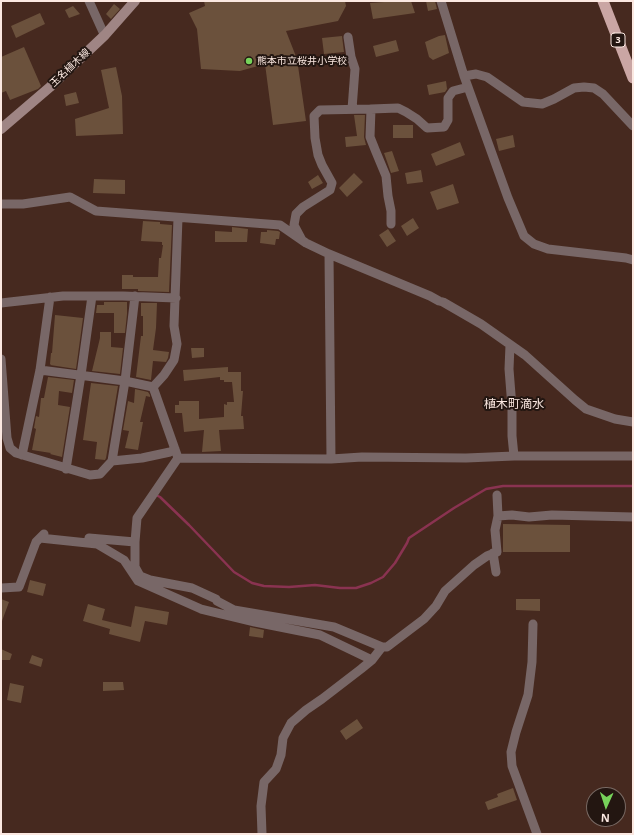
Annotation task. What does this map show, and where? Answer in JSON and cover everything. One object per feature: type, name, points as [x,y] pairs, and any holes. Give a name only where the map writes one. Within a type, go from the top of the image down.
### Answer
[{"type":"highway","name":"3","points":[[603,1],[633,78]]},
{"type":"main road","name":"玉名植木線","points":[[1,129],[50,87],[105,35],[135,1]]},
{"type":"street","points":[[89,1],[105,35]]},
{"type":"street","points":[[441,1],[464,76],[508,198],[524,236],[534,244],[548,249],[633,260]]},
{"type":"street","points":[[348,37],[351,57],[355,70],[352,109]]},
{"type":"street","points":[[464,76],[476,74],[488,77],[523,102],[542,104],[574,88],[594,88],[603,94],[633,126]]},
{"type":"street","points":[[302,240],[294,225],[296,214],[330,190],[332,183],[318,155],[315,138],[314,116],[320,110],[398,108],[417,119],[427,128],[444,127],[448,120],[448,98],[454,91],[468,86]]},
{"type":"street","points":[[371,108],[370,137],[386,176],[391,211],[391,224]]},
{"type":"street","points":[[1,204],[23,204],[70,197],[96,211],[280,226],[302,240],[329,254],[443,302],[480,324],[525,355],[586,409],[615,419],[633,422]]},
{"type":"street","points":[[153,387],[164,375],[174,360],[176,344],[174,326],[178,218]]},
{"type":"street","points":[[329,254],[331,458]]},
{"type":"street","points":[[1,303],[63,296],[135,296],[176,298]]},
{"type":"street","points":[[66,468],[82,375],[92,296]]},
{"type":"street","points":[[1,360],[7,438],[10,448],[16,453],[90,476],[100,474],[112,461],[125,382],[135,296]]},
{"type":"street","points":[[22,454],[40,370],[50,297]]},
{"type":"street","points":[[510,345],[509,369],[514,456]]},
{"type":"street","points":[[40,370],[82,375],[153,387]]},
{"type":"street","points":[[153,387],[176,454]]},
{"type":"street","points":[[112,461],[142,458],[170,452],[176,454],[331,458],[633,456]]},
{"type":"street","points":[[176,454],[137,518],[135,566],[140,576],[150,580],[192,588],[234,610],[334,627],[382,648]]},
{"type":"street","points":[[262,834],[261,806],[264,782],[276,769],[281,755],[283,738],[291,723],[306,710],[362,669],[382,648],[387,647],[424,620],[436,606],[445,591],[474,565],[487,556],[497,552],[495,530],[498,516],[497,495]]},
{"type":"street","points":[[498,516],[512,515],[529,517],[552,515],[633,517]]},
{"type":"street","points":[[1,588],[18,587],[36,542],[44,534],[135,542]]},
{"type":"street","points":[[40,538],[97,544],[124,560],[138,581],[201,609],[320,635],[372,660]]},
{"type":"street","points":[[493,553],[496,572]]},
{"type":"street","points":[[533,624],[532,662],[528,695],[511,752],[512,766],[537,834]]},
{"type":"building","name":"熊本市立桜井小学校","points":[[204,1],[345,1],[346,6],[338,21],[286,31],[297,59],[306,121],[273,125],[265,64],[240,71],[201,69],[197,29],[189,13],[205,6]]},
{"type":"building","points":[[411,1],[415,13],[373,19],[370,3]]},
{"type":"building","points":[[426,1],[435,1],[437,9],[428,11]]},
{"type":"building","points":[[114,4],[120,9],[111,19],[106,14]]},
{"type":"building","points":[[73,6],[80,14],[69,18],[65,10]]},
{"type":"building","points":[[40,13],[45,24],[16,38],[11,26]]},
{"type":"building","points":[[445,35],[449,53],[433,60],[429,57],[425,42]]},
{"type":"building","points":[[342,36],[344,52],[324,54],[322,38]]},
{"type":"building","points":[[396,40],[399,51],[376,57],[373,46]]},
{"type":"building","points":[[24,47],[41,86],[38,89],[10,100],[6,91],[1,93],[1,57]]},
{"type":"building","points":[[116,67],[122,96],[123,134],[76,136],[75,119],[109,108],[101,70]]},
{"type":"building","points":[[446,81],[447,89],[445,92],[429,95],[427,85]]},
{"type":"building","points":[[76,92],[79,103],[66,106],[64,95]]},
{"type":"building","points":[[354,115],[365,115],[364,137],[366,145],[346,147],[345,137],[357,136]]},
{"type":"building","points":[[393,125],[413,125],[413,138],[393,138]]},
{"type":"building","points":[[513,135],[515,147],[499,151],[496,139]]},
{"type":"building","points":[[460,142],[465,155],[436,166],[431,154]]},
{"type":"building","points":[[392,151],[399,171],[391,173],[384,153]]},
{"type":"building","points":[[421,170],[423,182],[407,184],[405,173]]},
{"type":"building","points":[[354,173],[363,182],[347,197],[339,188]]},
{"type":"building","points":[[318,175],[323,183],[312,189],[308,182]]},
{"type":"building","points":[[94,179],[125,180],[125,194],[93,193]]},
{"type":"building","points":[[453,184],[459,203],[437,210],[430,192]]},
{"type":"building","points":[[413,218],[419,228],[407,236],[401,226]]},
{"type":"building","points":[[143,221],[160,222],[160,224],[172,225],[169,292],[122,289],[122,275],[133,275],[133,277],[158,277],[159,258],[161,258],[163,245],[162,242],[141,241]]},
{"type":"building","points":[[232,227],[248,229],[247,242],[215,242],[215,231],[232,232]]},
{"type":"building","points":[[388,229],[396,241],[387,247],[379,235]]},
{"type":"building","points":[[267,230],[280,232],[279,239],[276,239],[275,245],[260,243],[261,232],[267,232]]},
{"type":"building","points":[[104,302],[127,302],[125,333],[114,333],[114,313],[96,313],[97,305],[104,305]]},
{"type":"building","points":[[141,303],[157,303],[153,350],[169,352],[166,362],[153,361],[151,380],[136,377],[141,336],[143,336],[143,316],[141,316]]},
{"type":"building","points":[[55,315],[83,318],[76,369],[50,365]]},
{"type":"building","points":[[100,332],[111,332],[111,347],[123,348],[120,374],[92,371],[100,338]]},
{"type":"building","points":[[191,348],[204,348],[204,357],[192,358]]},
{"type":"building","points":[[228,367],[228,372],[241,372],[241,391],[243,391],[241,416],[243,416],[244,429],[219,430],[221,451],[202,452],[204,430],[184,432],[182,413],[175,413],[175,405],[179,405],[179,401],[199,401],[199,419],[224,417],[224,404],[227,405],[227,402],[234,402],[232,382],[224,382],[224,380],[220,380],[220,377],[184,381],[183,370]]},
{"type":"building","points":[[48,377],[74,380],[72,393],[59,391],[58,405],[70,407],[62,457],[50,454],[51,453],[32,450],[36,429],[34,428],[36,416],[39,417],[41,398],[44,398]]},
{"type":"building","points":[[91,383],[118,386],[105,460],[95,459],[97,442],[83,440]]},
{"type":"building","points":[[135,389],[148,392],[150,395],[150,397],[146,396],[140,422],[143,422],[138,450],[125,448],[129,431],[123,430],[128,401],[134,403]]},
{"type":"building","points":[[503,524],[570,525],[570,552],[503,552]]},
{"type":"building","points":[[30,580],[46,584],[43,596],[27,592]]},
{"type":"building","points":[[1,599],[9,602],[2,621],[1,621]]},
{"type":"building","points":[[516,599],[540,599],[540,611],[516,610]]},
{"type":"building","points":[[88,604],[105,609],[102,620],[131,627],[135,606],[169,612],[167,625],[145,621],[140,642],[109,634],[110,629],[83,621]]},
{"type":"building","points":[[250,627],[264,630],[263,638],[249,636]]},
{"type":"building","points":[[1,649],[12,654],[10,660],[1,660]]},
{"type":"building","points":[[32,655],[43,659],[41,667],[29,663]]},
{"type":"building","points":[[103,682],[123,682],[124,690],[103,691]]},
{"type":"building","points":[[10,683],[24,686],[21,703],[7,700]]},
{"type":"building","points":[[357,719],[363,728],[346,740],[340,731]]},
{"type":"building","points":[[513,788],[517,800],[488,810],[485,802],[498,797],[497,794]]},
{"type":"waterway","points":[[156,495],[160,497],[189,525],[234,572],[252,583],[264,586],[289,587],[315,585],[356,588],[383,577],[395,563],[409,538],[486,489],[503,486],[633,486]]},
{"type":"place","name":"熊本市立桜井小学校","points":[[249,61]]},
{"type":"district","name":"植木町滴水","points":[[514,405]]}]
